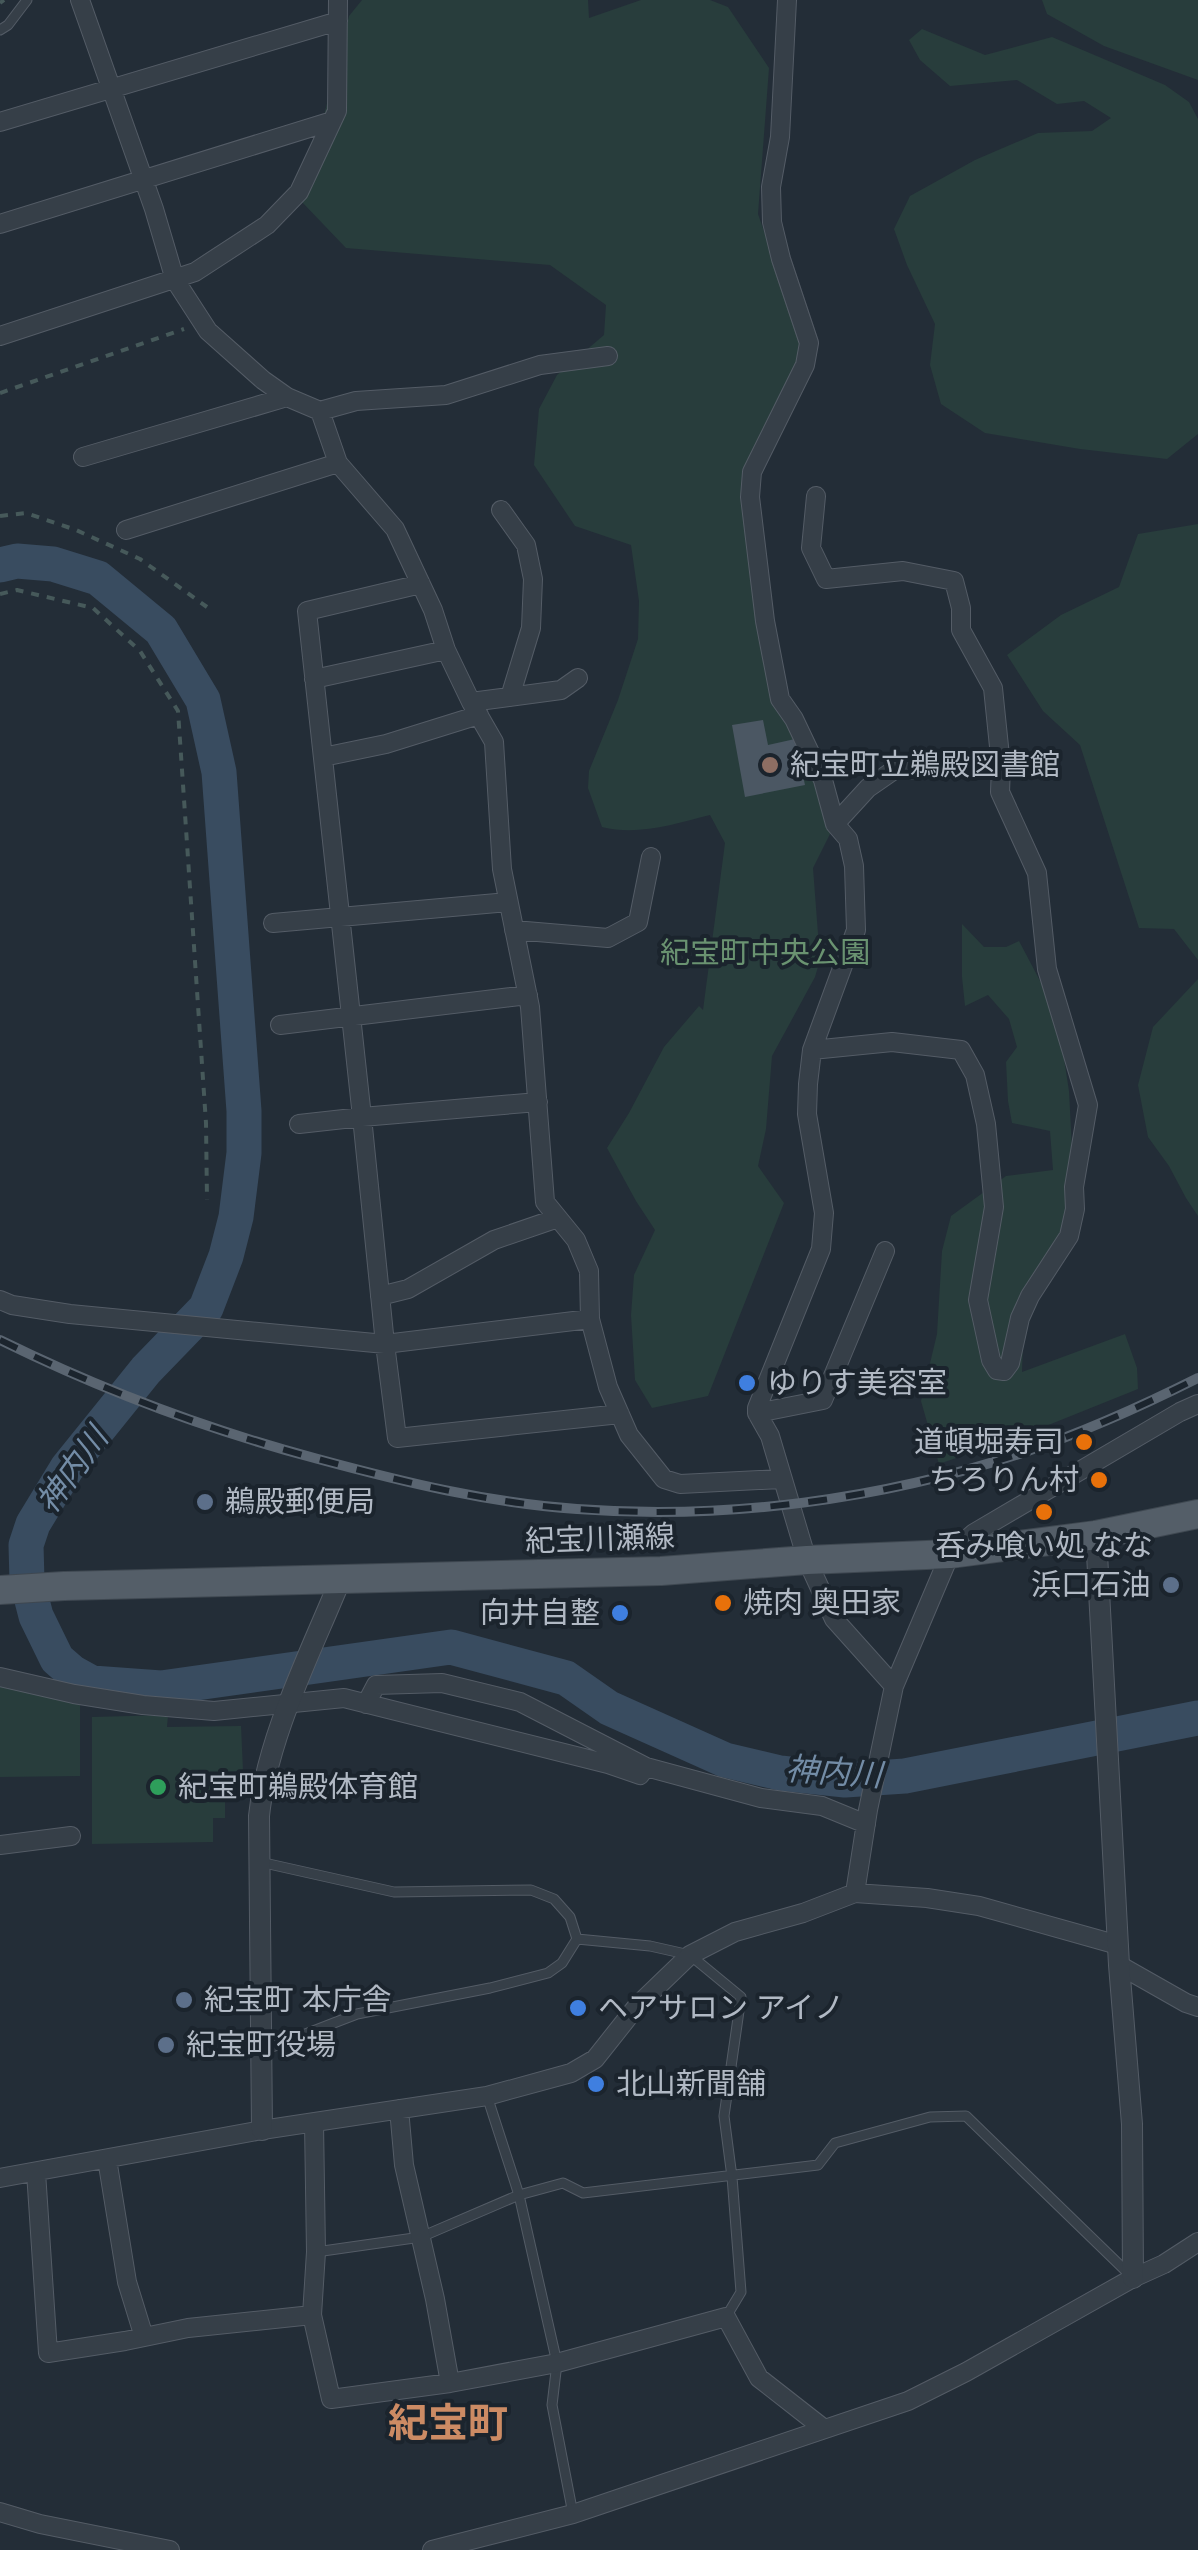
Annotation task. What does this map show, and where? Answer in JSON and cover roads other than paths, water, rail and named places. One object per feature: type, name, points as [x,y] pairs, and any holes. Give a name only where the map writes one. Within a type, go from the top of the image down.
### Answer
[{"type":"main road","name":"紀宝川瀬線","points":[[0,1590],[661,1571],[950,1554],[1096,1535],[1198,1514]]},
{"type":"street","points":[[80,0],[175,280],[208,332],[287,397],[320,412],[356,400],[446,395],[540,365],[608,356]]},
{"type":"street","points":[[0,336],[196,272],[266,224],[299,192],[337,111],[338,0]]},
{"type":"street","points":[[787,0],[780,137],[771,187],[772,222],[809,342],[805,365],[752,472],[750,497],[764,621],[780,699],[794,718],[822,780],[835,824],[848,839],[854,866],[856,930],[812,1050],[807,1114],[824,1214],[822,1249],[757,1413],[770,1436],[807,1560],[834,1619],[894,1686]]},
{"type":"street","points":[[0,122],[338,21]]},
{"type":"street","points":[[0,224],[332,121]]},
{"type":"street","points":[[83,457],[287,397]]},
{"type":"street","points":[[320,412],[338,463],[395,529],[433,610],[446,650],[494,742],[502,869],[528,995],[546,1202],[576,1240],[589,1270],[590,1319],[608,1387],[629,1434],[664,1479],[680,1484],[781,1479]]},
{"type":"street","points":[[126,530],[338,463]]},
{"type":"street","points":[[812,1050],[892,1042],[961,1050],[975,1075],[986,1124],[994,1207],[978,1300],[991,1360],[997,1370],[1004,1371],[1010,1363],[1020,1318],[1030,1296],[1068,1236],[1088,1105],[1047,969],[1037,873],[1000,792],[993,688],[962,630],[954,581],[903,572],[826,580],[812,548],[816,496]]},
{"type":"street","points":[[500,510],[526,545],[533,579],[531,628],[510,697]]},
{"type":"street","points":[[420,584],[307,611],[397,1438],[620,1414]]},
{"type":"street","points":[[314,678],[446,650]]},
{"type":"street","points":[[323,758],[386,744],[510,697],[561,690],[578,678]]},
{"type":"street","points":[[835,824],[868,788],[894,770],[1000,766]]},
{"type":"street","points":[[514,930],[608,938],[638,922],[651,857]]},
{"type":"street","points":[[273,922],[508,902]]},
{"type":"street","points":[[280,1025],[528,995]]},
{"type":"street","points":[[299,1124],[538,1102]]},
{"type":"street","points":[[380,1296],[408,1289],[494,1240],[558,1218]]},
{"type":"street","points":[[757,1413],[823,1400],[885,1251]]},
{"type":"street","points":[[0,1300],[70,1314],[385,1344],[590,1319]]},
{"type":"street","points":[[855,1893],[894,1686],[950,1554],[974,1533],[1198,1404]]},
{"type":"street","points":[[1096,1535],[1118,1955],[1132,2124],[1133,2278]]},
{"type":"street","points":[[262,2130],[258,1816],[261,1791],[289,1704],[341,1578]]},
{"type":"street","points":[[0,1676],[143,1705],[214,1710],[344,1698],[640,1775],[646,1767]]},
{"type":"street","points":[[366,1704],[376,1685],[442,1683],[520,1702],[646,1767],[761,1798],[867,1817]]},
{"type":"street","points":[[0,1845],[71,1836]]},
{"type":"street","points":[[0,2178],[262,2130],[487,2096],[572,2072],[595,2059],[637,2006],[690,1955],[735,1932],[855,1893],[979,1906],[1118,1955],[1186,2004],[1198,2006]]},
{"type":"street","points":[[399,2110],[404,2165],[450,2383]]},
{"type":"street","points":[[314,2122],[316,2252],[312,2314],[331,2398],[558,2364],[726,2317],[759,2378],[823,2428]]},
{"type":"street","points":[[108,2160],[127,2282],[144,2337]]},
{"type":"street","points":[[36,2172],[48,2353],[188,2328],[312,2314]]},
{"type":"street","points":[[432,2550],[573,2514],[908,2400],[966,2372],[1198,2242]]},
{"type":"street","points":[[0,2512],[170,2550]]},
{"type":"lane","points":[[0,30],[27,0]]},
{"type":"lane","points":[[260,1862],[394,1892],[532,1890],[554,1898],[570,1917],[577,1940]]},
{"type":"lane","points":[[577,1940],[650,1946],[690,1955],[741,1997],[724,2116],[741,2292],[726,2317]]},
{"type":"lane","points":[[262,2051],[356,2014],[490,1988],[548,1972],[562,1963],[577,1940]]},
{"type":"lane","points":[[487,2096],[519,2195],[558,2364],[552,2406],[573,2514]]},
{"type":"lane","points":[[316,2252],[421,2237],[519,2195],[563,2183],[583,2193],[818,2166],[834,2143],[930,2117],[966,2116],[1133,2278]]},
{"type":"waterway","name":"神内川","points":[[0,565],[17,561],[53,564],[98,578],[161,630],[203,700],[219,772],[244,1111],[244,1153],[236,1217],[206,1308],[146,1370],[67,1468],[33,1524],[26,1545],[27,1581],[36,1616],[57,1659],[92,1683],[161,1688],[451,1647],[566,1678],[609,1708],[725,1760],[780,1773],[845,1780],[905,1776],[1198,1718]]},
{"type":"railway","points":[[0,1340],[156,1407],[318,1459],[479,1497],[633,1512],[804,1503],[916,1483],[1047,1444],[1198,1378]]},
{"type":"place","name":"紀宝町立鵜殿図書館","points":[[770,765]]},
{"type":"place","name":"ゆりす美容室","points":[[747,1383]]},
{"type":"place","name":"道頓堀寿司","points":[[1084,1442]]},
{"type":"place","name":"ちろりん村","points":[[1099,1480]]},
{"type":"place","name":"鵜殿郵便局","points":[[205,1502]]},
{"type":"place","name":"呑み喰い処 なな","points":[[1044,1512]]},
{"type":"place","name":"浜口石油","points":[[1171,1585]]},
{"type":"place","name":"焼肉 奥田家","points":[[723,1603]]},
{"type":"place","name":"向井自整","points":[[620,1613]]},
{"type":"place","name":"紀宝町鵜殿体育館","points":[[158,1787]]},
{"type":"place","name":"紀宝町 本庁舎","points":[[184,2000]]},
{"type":"place","name":"ヘアサロン アイノ","points":[[578,2008]]},
{"type":"place","name":"紀宝町役場","points":[[166,2045]]},
{"type":"place","name":"北山新聞舗","points":[[596,2084]]},
{"type":"district","name":"紀宝町","points":[[448,2423]]},
{"type":"park label","name":"紀宝町中央公園","points":[[765,953]]}]
